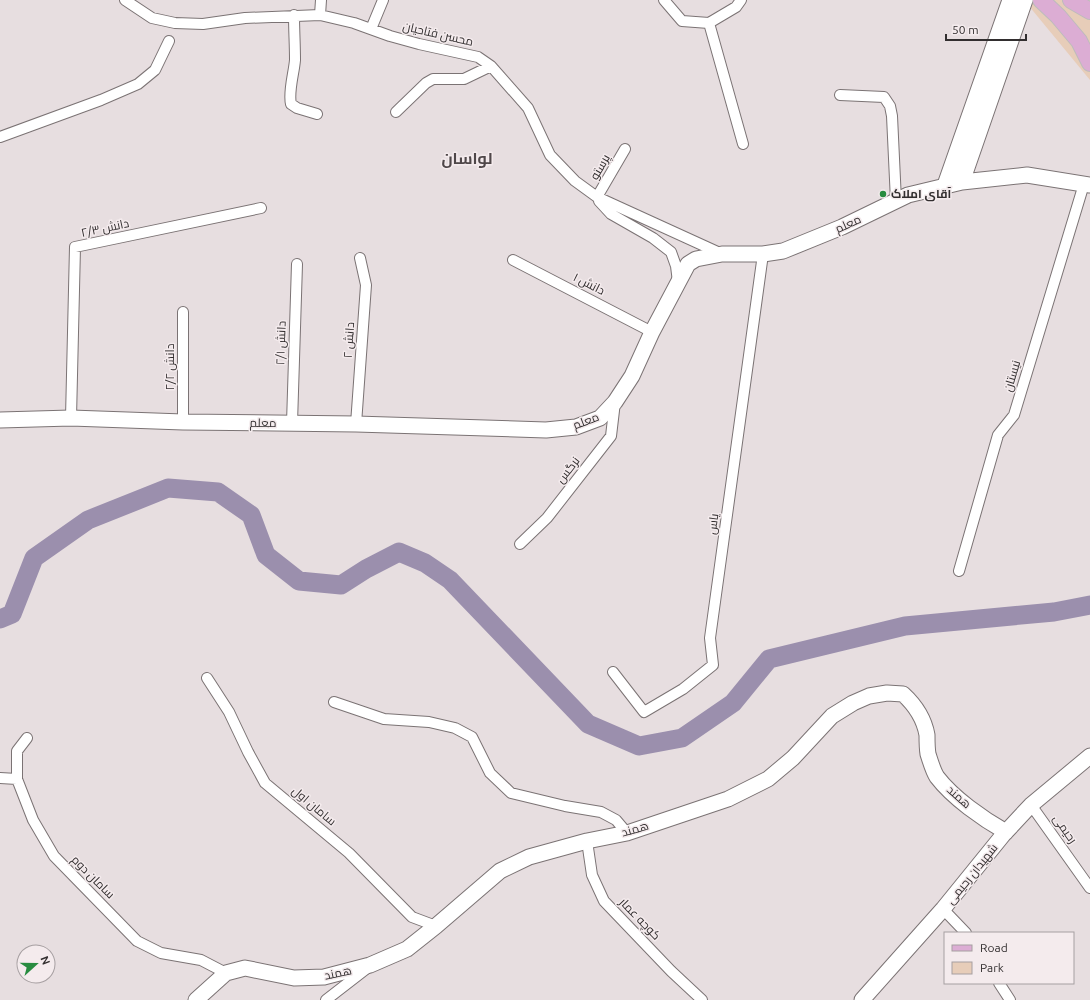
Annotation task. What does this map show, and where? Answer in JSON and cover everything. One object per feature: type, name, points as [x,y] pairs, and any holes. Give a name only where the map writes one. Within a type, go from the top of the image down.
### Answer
[{"type":"main road","points":[[945,185],[1010,0]]},
{"type":"main road","points":[[962,182],[1025,0]]},
{"type":"main road","points":[[1041,0],[1058,16],[1079,41],[1090,63]]},
{"type":"main road","points":[[1071,0],[1090,11]]},
{"type":"main road","name":"معلم","points":[[0,420],[71,418],[546,430],[576,427],[600,418],[616,402],[632,376],[652,332],[679,284],[688,264],[696,259],[722,254],[763,254],[783,251],[842,227],[908,195],[945,185],[1027,174],[1087,185]]},
{"type":"main road","name":"همند","points":[[196,1000],[226,973],[245,968],[294,978],[324,977],[370,965],[407,949],[500,871],[529,857],[627,832],[728,799],[768,779],[794,758],[832,716],[853,703],[869,696],[887,693],[903,694],[912,702],[922,717],[926,734],[928,754],[936,776],[958,798],[986,820],[1006,832]]},
{"type":"main road","name":"شهیدان رحیمی","points":[[869,997],[1006,832],[1031,805],[1090,756]]},
{"type":"street","name":"محسن فتاحیان","points":[[125,0],[152,18],[175,23],[203,24],[245,18],[320,15],[354,22],[390,36],[419,44],[478,57],[491,66],[528,108],[550,155],[575,181],[597,198],[722,254]]},
{"type":"street","points":[[320,0],[320,15]]},
{"type":"street","points":[[371,29],[383,0]]},
{"type":"street","points":[[664,0],[682,21],[709,23],[736,7],[741,0]]},
{"type":"street","points":[[294,16],[295,61],[292,87],[289,97],[291,104],[297,108],[317,114]]},
{"type":"street","points":[[709,23],[743,144]]},
{"type":"street","points":[[0,136],[101,100],[138,84],[154,70],[169,41]]},
{"type":"street","points":[[396,112],[426,83],[433,79],[464,79],[491,66]]},
{"type":"street","points":[[840,95],[884,97],[890,106],[892,116],[896,201]]},
{"type":"street","name":"پرستو","points":[[597,198],[625,149]]},
{"type":"street","name":"نیستان","points":[[959,571],[998,435],[1014,415],[1087,185]]},
{"type":"street","points":[[597,198],[611,214],[653,238],[671,252],[676,266],[679,284]]},
{"type":"street","name":"دانش ۲/۳","points":[[71,418],[75,247],[261,208]]},
{"type":"street","name":"یاس","points":[[613,672],[644,712],[683,689],[713,665],[710,638],[763,254]]},
{"type":"street","name":"دانش ۲","points":[[356,424],[366,285],[360,258]]},
{"type":"street","name":"دانش ۱","points":[[513,260],[652,332]]},
{"type":"street","name":"دانش ۲/۱","points":[[292,423],[297,264]]},
{"type":"street","name":"دانش ۲/۲","points":[[183,312],[183,422]]},
{"type":"street","name":"نرگس","points":[[520,544],[547,518],[611,436],[616,402]]},
{"type":"street","name":"سامان اول","points":[[207,678],[229,712],[248,752],[266,783],[349,853],[412,917],[436,926]]},
{"type":"street","points":[[334,702],[384,719],[429,722],[455,728],[472,737],[490,773],[511,793],[565,806],[601,812],[616,820],[627,832]]},
{"type":"street","name":"سامان دوم","points":[[27,738],[17,750],[17,779],[33,820],[54,856],[137,941],[161,953],[200,960],[226,973]]},
{"type":"street","points":[[0,778],[17,779]]},
{"type":"street","name":"رحیمی","points":[[1031,805],[1090,888]]},
{"type":"street","name":"کوچه عمار","points":[[587,841],[592,875],[604,901],[671,971],[702,1000]]},
{"type":"street","points":[[943,909],[965,932]]},
{"type":"street","points":[[326,1000],[370,965]]},
{"type":"street","points":[[1000,984],[1010,1000]]},
{"type":"green space","points":[[1024,0],[1090,0],[1090,80]]},
{"type":"waterway","points":[[0,619],[12,614],[34,558],[88,520],[168,488],[218,492],[251,515],[266,555],[299,581],[341,585],[366,569],[399,552],[425,563],[450,580],[588,724],[639,746],[682,738],[733,703],[769,659],[905,626],[1054,612],[1090,605]]},
{"type":"place","name":"آقای املاک","points":[[883,194]]},
{"type":"district","name":"لواسان","points":[[467,158]]}]
